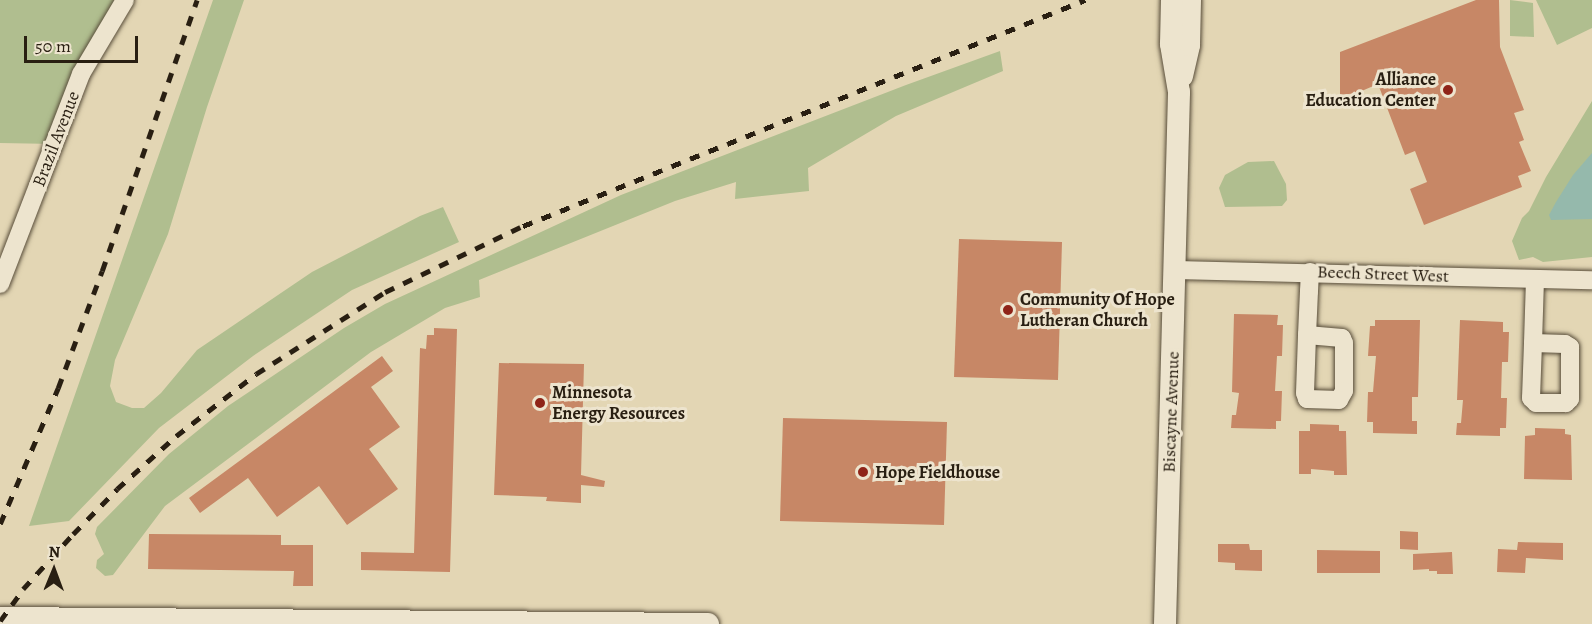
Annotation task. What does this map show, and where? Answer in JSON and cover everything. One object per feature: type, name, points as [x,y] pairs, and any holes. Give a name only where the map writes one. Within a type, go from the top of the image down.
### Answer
[{"type":"street","name":"Brazil Avenue","points":[[0,284],[81,74],[125,0]]},
{"type":"street","name":"Biscayne Avenue","points":[[1164,624],[1179,92],[1172,44],[1172,0]]},
{"type":"street","name":"Biscayne Avenue","points":[[1179,92],[1189,45],[1190,0]]},
{"type":"street","name":"Beech Street West","points":[[1175,270],[1592,280]]},
{"type":"street","points":[[1307,335],[1310,272]]},
{"type":"street","points":[[1533,343],[1535,279]]},
{"type":"street","points":[[0,618],[708,624]]},
{"type":"green space","points":[[0,0],[126,0],[55,144],[0,143]]},
{"type":"green space","points":[[213,0],[244,0],[207,107],[168,234],[115,360],[110,386],[116,402],[132,408],[144,408],[161,393],[197,350],[312,272],[420,216],[443,207],[459,242],[352,290],[253,356],[159,428],[69,521],[29,526]]},
{"type":"green space","points":[[1510,0],[1533,3],[1534,37],[1510,36]]},
{"type":"green space","points":[[1536,0],[1592,0],[1592,28],[1557,45]]},
{"type":"green space","points":[[1000,51],[1003,71],[896,116],[808,168],[809,191],[735,199],[736,182],[675,201],[479,280],[480,297],[445,308],[371,352],[165,506],[113,575],[105,576],[96,568],[97,560],[104,554],[95,534],[97,527],[169,454],[228,406],[344,328],[385,304],[621,195]]},
{"type":"green space","points":[[1592,101],[1592,257],[1543,262],[1533,257],[1519,260],[1512,241],[1522,218],[1529,211],[1546,177]]},
{"type":"green space","points":[[1274,161],[1286,184],[1287,200],[1282,206],[1225,207],[1219,188],[1225,175],[1248,162]]},
{"type":"water","points":[[1592,153],[1592,219],[1551,220],[1549,215],[1556,202],[1573,175]]},
{"type":"building","name":"Alliance Education Center","points":[[1476,0],[1499,0],[1500,47],[1524,110],[1514,113],[1524,140],[1519,142],[1531,171],[1518,176],[1522,187],[1424,225],[1410,189],[1427,182],[1415,151],[1405,155],[1378,84],[1357,93],[1340,95],[1340,52]]},
{"type":"building","name":"Community Of Hope Lutheran Church","points":[[959,239],[1062,242],[1058,380],[954,377]]},
{"type":"building","points":[[1234,314],[1278,315],[1277,325],[1283,325],[1282,356],[1277,356],[1275,391],[1282,391],[1281,421],[1276,421],[1276,429],[1231,428],[1232,415],[1236,415],[1239,393],[1232,392]]},
{"type":"building","points":[[1375,320],[1420,320],[1418,397],[1412,397],[1412,421],[1417,421],[1417,434],[1373,433],[1373,422],[1367,422],[1368,392],[1373,392],[1376,356],[1368,356],[1370,326],[1375,326]]},
{"type":"building","points":[[1460,320],[1503,322],[1503,332],[1509,332],[1508,362],[1502,362],[1501,398],[1507,398],[1506,428],[1500,428],[1500,436],[1456,435],[1457,423],[1461,423],[1463,400],[1457,400]]},
{"type":"building","points":[[434,328],[457,329],[450,572],[361,570],[361,552],[414,553],[420,348],[426,349],[427,335],[434,335]]},
{"type":"building","points":[[382,356],[393,371],[371,387],[400,427],[369,449],[398,489],[347,525],[319,486],[277,517],[248,478],[200,513],[189,498]]},
{"type":"building","name":"Minnesota Energy Resources","points":[[499,363],[584,364],[581,475],[605,481],[604,487],[581,485],[581,503],[546,501],[547,497],[494,495]]},
{"type":"building","name":"Hope Fieldhouse","points":[[783,418],[947,422],[944,525],[780,521]]},
{"type":"building","points":[[1310,424],[1339,425],[1339,431],[1346,431],[1347,475],[1334,475],[1334,471],[1311,469],[1311,474],[1299,474],[1299,431],[1310,431]]},
{"type":"building","points":[[1535,428],[1565,429],[1565,434],[1571,435],[1572,480],[1524,479],[1525,436],[1535,435]]},
{"type":"building","points":[[1400,531],[1418,532],[1418,550],[1400,549]]},
{"type":"building","points":[[149,534],[281,535],[281,545],[313,545],[313,586],[293,586],[294,571],[148,569]]},
{"type":"building","points":[[1518,542],[1563,543],[1563,560],[1526,558],[1525,573],[1497,572],[1498,549],[1517,550]]},
{"type":"building","points":[[1218,544],[1249,544],[1250,550],[1262,550],[1262,571],[1235,570],[1235,563],[1218,562]]},
{"type":"building","points":[[1317,550],[1380,551],[1380,573],[1317,573]]},
{"type":"building","points":[[1452,552],[1453,574],[1437,574],[1437,571],[1429,571],[1429,569],[1413,570],[1413,554]]},
{"type":"railway","points":[[0,524],[58,388],[102,271],[197,0]]},
{"type":"railway","points":[[0,621],[23,589],[73,534],[117,489],[176,436],[256,374],[385,292],[523,226],[1085,0]]},
{"type":"place","name":"Alliance Education Center","points":[[1448,90]]},
{"type":"place","name":"Community Of Hope Lutheran Church","points":[[1008,310]]},
{"type":"place","name":"Minnesota Energy Resources","points":[[540,403]]},
{"type":"place","name":"Hope Fieldhouse","points":[[863,472]]}]
